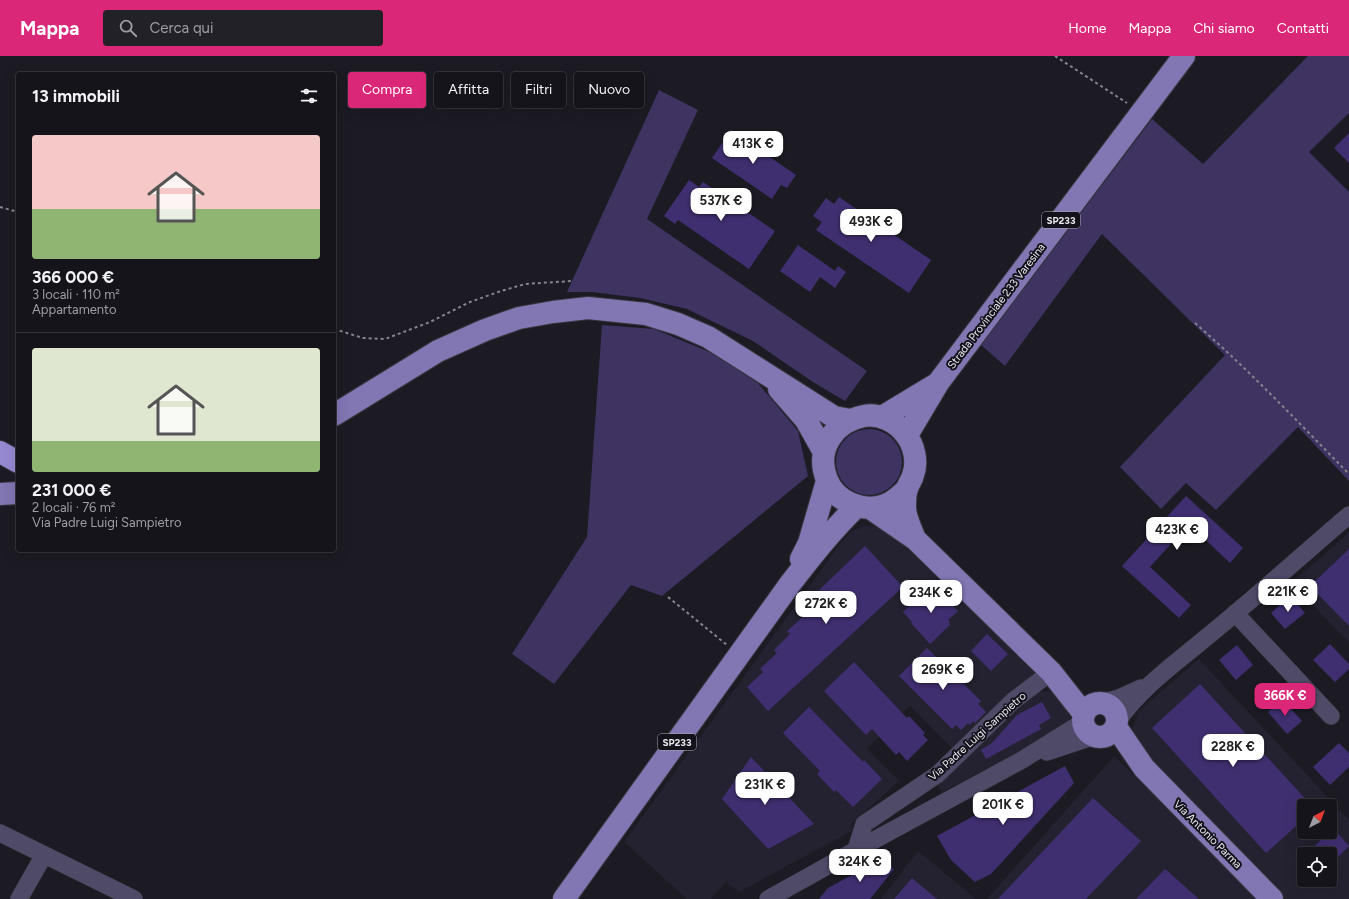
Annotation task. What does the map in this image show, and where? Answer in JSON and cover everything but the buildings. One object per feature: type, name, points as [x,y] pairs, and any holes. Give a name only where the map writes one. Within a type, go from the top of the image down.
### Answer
[{"type":"highway","points":[[0,452],[16,461]]},
{"type":"main road","name":"Strada Provinciale 233 Varesina","points":[[907,435],[938,384],[1184,56]]},
{"type":"main road","points":[[336,414],[438,351],[479,333],[519,318],[570,309],[588,308],[646,314],[678,324],[708,337],[834,417],[850,420]]},
{"type":"main road","points":[[765,373],[806,420],[824,452]]},
{"type":"main road","name":"Strada Provinciale 233 Varesina","points":[[882,417],[938,384]]},
{"type":"main road","name":"SP233","points":[[866,416],[882,417],[896,424],[907,435],[914,450],[914,474],[907,489],[900,496],[886,505],[864,507],[849,503],[836,494],[827,481],[823,467],[824,452],[830,437],[838,428],[850,420],[866,416]]},
{"type":"main road","name":"SP233","points":[[790,584],[809,543],[827,481]]},
{"type":"main road","points":[[907,489],[905,508],[915,538]]},
{"type":"main road","points":[[0,494],[16,493]]},
{"type":"main road","points":[[864,507],[915,538],[1051,672],[1092,715],[1105,736],[1109,734],[1116,724]]},
{"type":"main road","name":"SP233","points":[[564,899],[790,584],[844,518],[864,507]]},
{"type":"main road","name":"Via Antonio Parma","points":[[1144,768],[1116,724],[1115,711],[1111,707],[1092,715],[1272,899]]},
{"type":"street","points":[[1116,724],[1126,708],[1150,684],[1349,515]]},
{"type":"street","points":[[1235,613],[1331,716]]},
{"type":"street","name":"Via Padre Luigi Sampietro","points":[[856,850],[864,824],[938,774],[1012,701],[1051,672]]},
{"type":"street","points":[[768,899],[1022,760],[1119,698],[1150,684]]},
{"type":"street","points":[[0,833],[131,898]]},
{"type":"street","points":[[19,899],[44,856]]},
{"type":"path","points":[[1054,56],[1142,112]]},
{"type":"path","points":[[0,207],[16,211]]},
{"type":"path","points":[[336,330],[363,338],[386,339],[430,322],[470,302],[512,288],[525,284],[572,281]]},
{"type":"path","points":[[1195,323],[1269,393],[1349,474]]},
{"type":"path","points":[[668,596],[739,655]]},
{"type":"shaded area","points":[[1308,56],[1349,56],[1349,113],[1309,152],[1349,192],[1349,481],[1298,427],[1216,510],[1186,483],[1161,509],[1120,467],[1225,355],[1102,234],[1005,366],[981,345],[1152,119],[1203,164]]},
{"type":"shaded area","points":[[659,90],[698,110],[647,219],[867,371],[845,401],[813,382],[753,341],[687,309],[640,298],[592,292],[567,292]]},
{"type":"shaded area","points":[[602,325],[654,329],[712,353],[758,383],[798,431],[808,476],[662,596],[631,585],[554,684],[512,654],[587,537]]},
{"type":"shaded area","points":[[869,429],[881,432],[892,439],[899,450],[902,462],[899,474],[892,485],[881,492],[869,495],[857,492],[846,485],[839,474],[836,462],[839,450],[846,439],[857,432]]},
{"type":"shaded area","points":[[865,526],[884,529],[894,536],[1035,673],[1032,683],[955,751],[910,706],[867,749],[899,781],[851,824],[852,831],[739,892],[726,882],[711,899],[687,899],[624,842],[842,541],[852,531]]},
{"type":"shaded area","points":[[1349,532],[1349,643],[1292,583]]},
{"type":"shaded area","points":[[1199,659],[1329,799],[1297,799],[1297,839],[1337,839],[1337,807],[1349,820],[1349,899],[1286,899],[1134,748],[1130,733],[1140,710]]},
{"type":"shaded area","points":[[1035,692],[1055,692],[1068,711],[1070,719],[1069,725],[942,792],[936,782],[999,723]]},
{"type":"shaded area","points":[[1114,756],[1250,888],[1261,899],[987,899]]},
{"type":"shaded area","points":[[918,851],[976,899],[881,899]]}]
